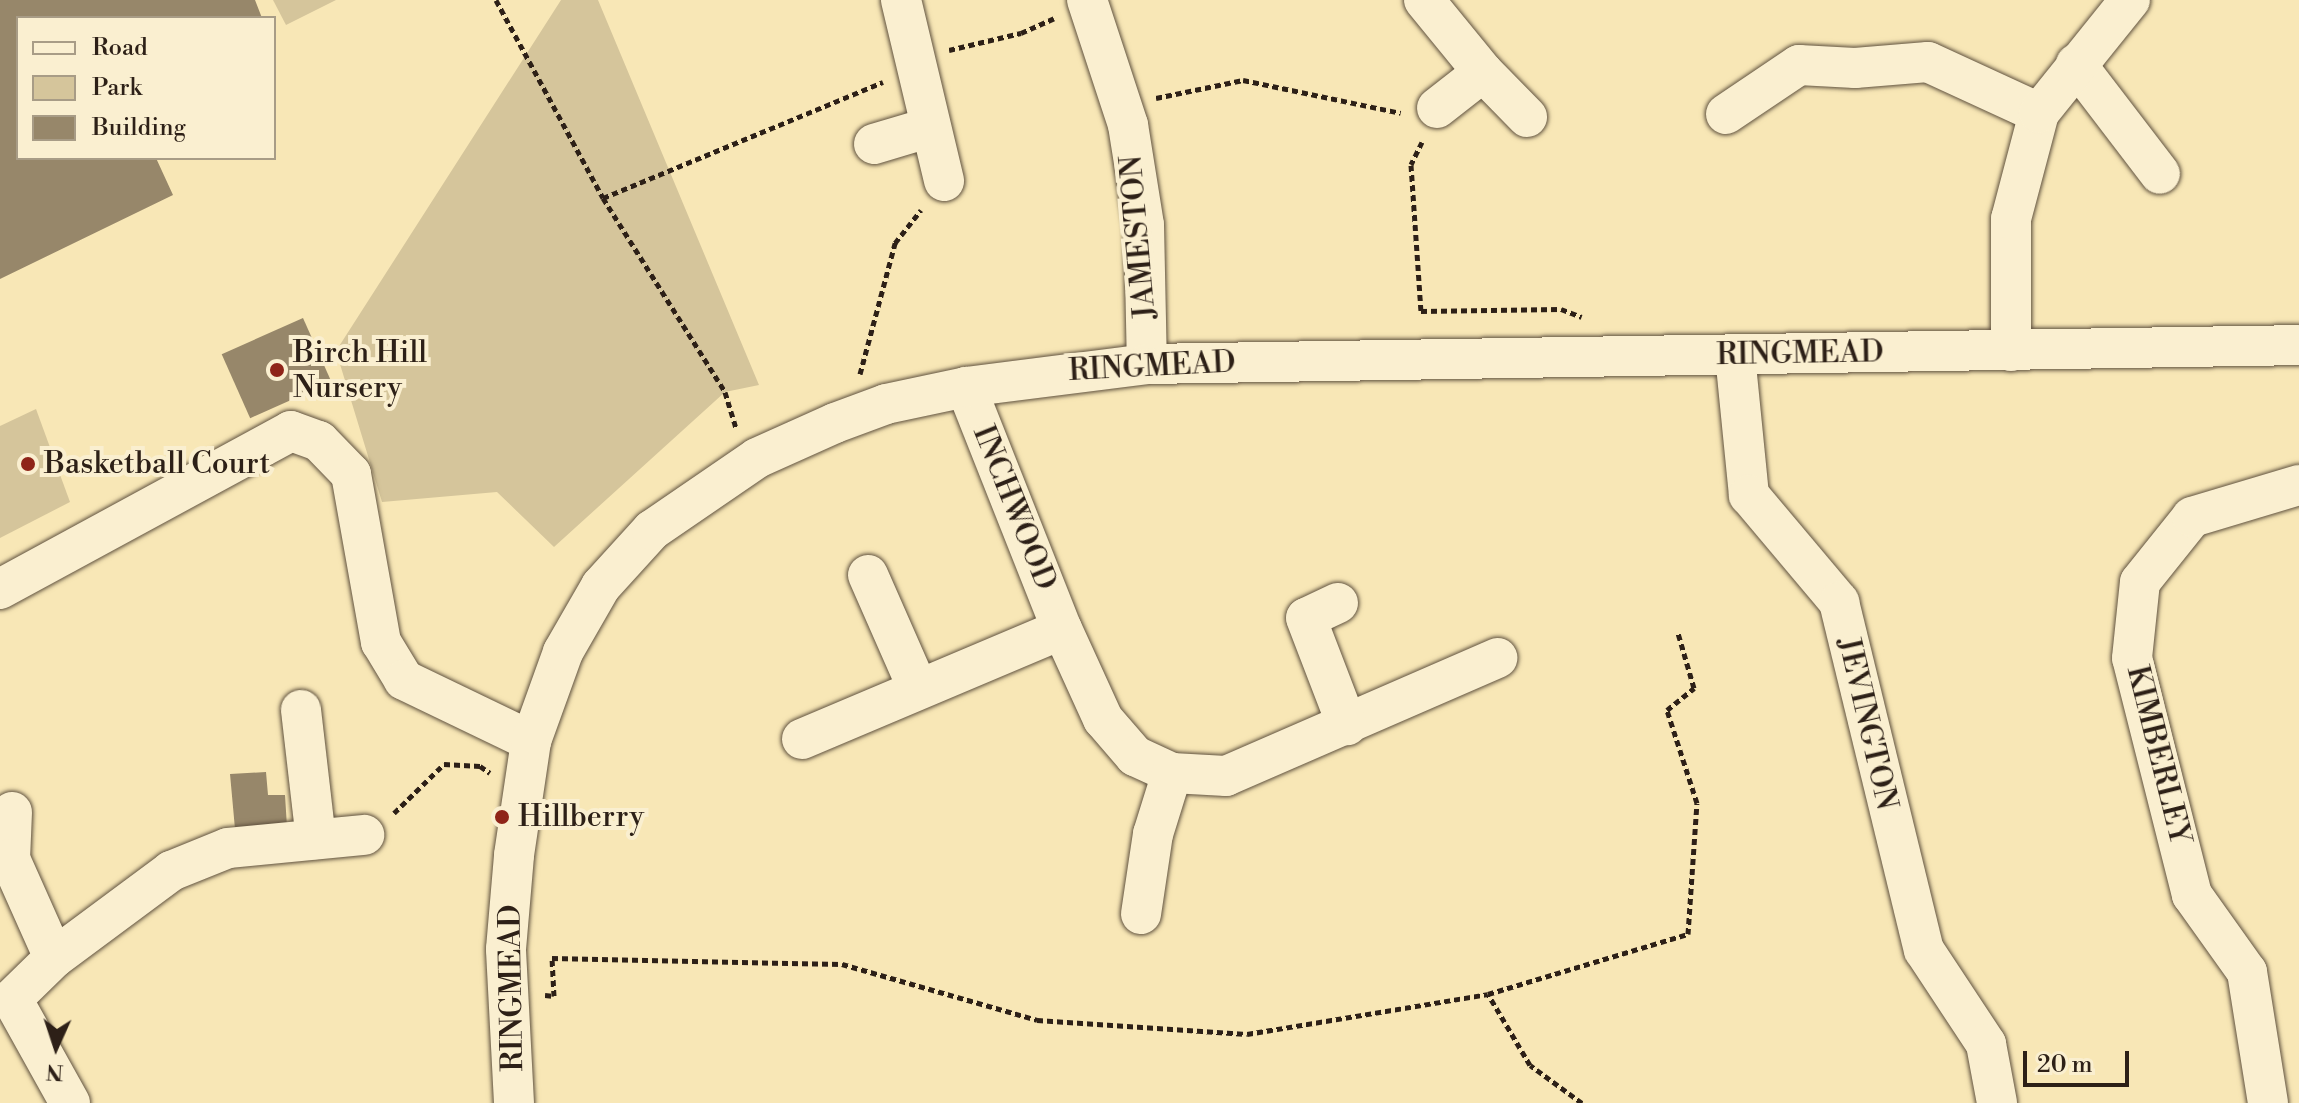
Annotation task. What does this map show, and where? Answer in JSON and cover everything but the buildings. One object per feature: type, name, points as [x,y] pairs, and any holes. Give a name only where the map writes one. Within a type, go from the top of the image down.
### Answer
[{"type":"street","points":[[901,0],[944,181]]},
{"type":"street","points":[[1424,0],[1483,72],[1527,117]]},
{"type":"street","points":[[2011,351],[2011,219],[2039,113],[2130,0]]},
{"type":"street","name":"JAMESTON","points":[[1099,5],[1122,105],[1144,225],[1147,364]]},
{"type":"street","points":[[1726,114],[1799,65],[1855,68],[1928,62],[2039,113]]},
{"type":"street","points":[[2076,64],[2160,174]]},
{"type":"street","points":[[1437,108],[1483,72]]},
{"type":"street","points":[[874,144],[931,127]]},
{"type":"street","name":"RINGMEAD","points":[[514,1103],[506,949],[514,855],[531,741],[541,704],[582,614],[652,530],[757,458],[886,404],[966,387],[1147,364],[2011,351],[2298,351]]},
{"type":"street","name":"JEVINGTON","points":[[1735,355],[1749,495],[1839,602],[1924,950],[1986,1044],[1997,1103]]},
{"type":"street","name":"INCHWOOD","points":[[966,387],[1062,629],[1103,719],[1135,756],[1172,773],[1226,776],[1498,658]]},
{"type":"street","points":[[0,589],[291,431],[319,441],[351,474],[381,642],[404,680],[531,741]]},
{"type":"street","name":"KIMBERLEY","points":[[2268,1103],[2247,972],[2192,895],[2132,658],[2140,582],[2192,517],[2299,485]]},
{"type":"street","points":[[868,575],[918,689]]},
{"type":"street","points":[[1338,603],[1306,618],[1347,725]]},
{"type":"street","name":"INCHWOOD","points":[[802,739],[1062,629]]},
{"type":"street","points":[[301,710],[316,839]]},
{"type":"street","points":[[1141,914],[1153,834],[1172,773]]},
{"type":"street","points":[[12,812],[10,859],[54,958]]},
{"type":"street","points":[[70,1103],[6,1002],[54,958],[171,871],[228,848],[364,835]]},
{"type":"path","points":[[496,0],[603,198],[725,392],[738,429]]},
{"type":"path","points":[[603,198],[916,68],[938,53],[1021,33],[1099,5]]},
{"type":"path","points":[[1122,105],[1243,80],[1393,114],[1437,108]]},
{"type":"path","points":[[1437,108],[1411,165],[1421,311],[1561,309],[1586,319]]},
{"type":"path","points":[[858,381],[895,243],[944,181]]},
{"type":"path","points":[[508,993],[554,996],[552,958],[842,964],[1037,1020],[1247,1034],[1488,994],[1688,934],[1697,803],[1667,710],[1694,688],[1678,633]]},
{"type":"path","points":[[364,835],[406,804],[444,764],[480,766],[494,775]]},
{"type":"path","points":[[1488,994],[1530,1065],[1582,1103]]},
{"type":"green space","points":[[273,0],[336,0],[286,25]]},
{"type":"green space","points":[[561,0],[598,0],[759,385],[725,392],[554,547],[497,492],[382,502],[336,351]]},
{"type":"green space","name":"Basketball Court","points":[[36,409],[70,502],[0,538],[0,426]]},
{"type":"place","name":"Birch Hill Nursery","points":[[277,370]]},
{"type":"place","name":"Basketball Court","points":[[28,464]]},
{"type":"place","name":"Hillberry","points":[[502,817]]}]
